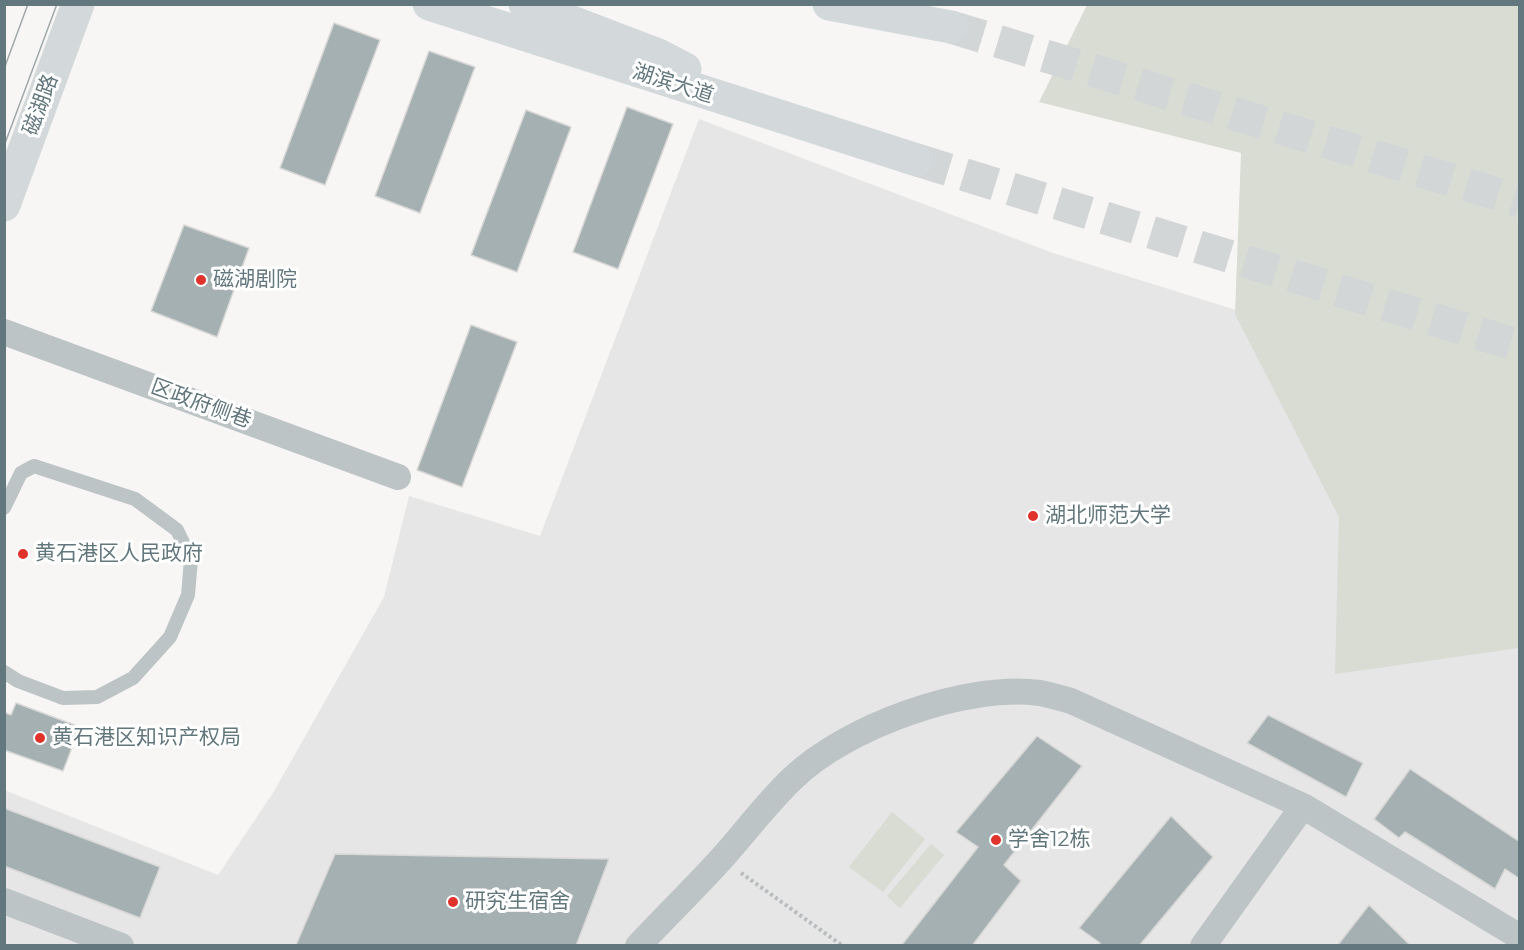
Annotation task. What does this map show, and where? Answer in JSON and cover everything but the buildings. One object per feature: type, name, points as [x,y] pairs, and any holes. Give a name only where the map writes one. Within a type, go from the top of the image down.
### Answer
[{"type":"main road","name":"磁湖路","points":[[4,205],[78,4]]},
{"type":"main road","name":"湖滨大道","points":[[429,4],[917,160]]},
{"type":"main road","points":[[525,4],[658,55],[759,111]]},
{"type":"main road","points":[[830,4],[951,27]]},
{"type":"street","name":"区政府侧巷","points":[[4,332],[398,477]]},
{"type":"street","points":[[638,945],[722,859],[792,778],[849,738],[887,720],[945,702],[997,694],[1039,693],[1071,700],[1304,806],[1520,938],[1514,945]]},
{"type":"street","points":[[1203,945],[1304,806]]},
{"type":"street","points":[[4,901],[120,945]]},
{"type":"lane","points":[[4,508],[21,473],[34,465],[135,499],[177,530],[190,559],[188,595],[170,638],[133,678],[97,697],[63,698],[18,681],[4,672]]},
{"type":"path","points":[[722,859],[843,945]]},
{"type":"shaded area","points":[[1087,5],[1519,5],[1519,648],[1335,674],[1339,517],[1235,314],[1241,153],[1039,102]]},
{"type":"shaded area","name":"湖北师范大学","points":[[699,119],[1053,253],[1358,348],[1519,405],[1519,945],[5,945],[4,790],[218,875],[273,793],[384,597],[409,496],[540,536]]},
{"type":"shaded area","points":[[892,812],[925,839],[883,892],[849,867]]},
{"type":"shaded area","points":[[931,844],[944,855],[900,908],[887,896]]},
{"type":"tunnel","points":[[951,27],[1520,201]]},
{"type":"tunnel","points":[[917,160],[1520,346]]},
{"type":"tram line","points":[[4,69],[28,4]]},
{"type":"tram line","points":[[4,146],[57,4]]},
{"type":"place","name":"磁湖剧院","points":[[201,280]]},
{"type":"place","name":"湖北师范大学","points":[[1033,516]]},
{"type":"place","name":"黄石港区人民政府","points":[[23,554]]},
{"type":"place","name":"黄石港区知识产权局","points":[[40,738]]},
{"type":"place","name":"学舍12栋","points":[[996,840]]},
{"type":"place","name":"研究生宿舍","points":[[453,902]]}]
